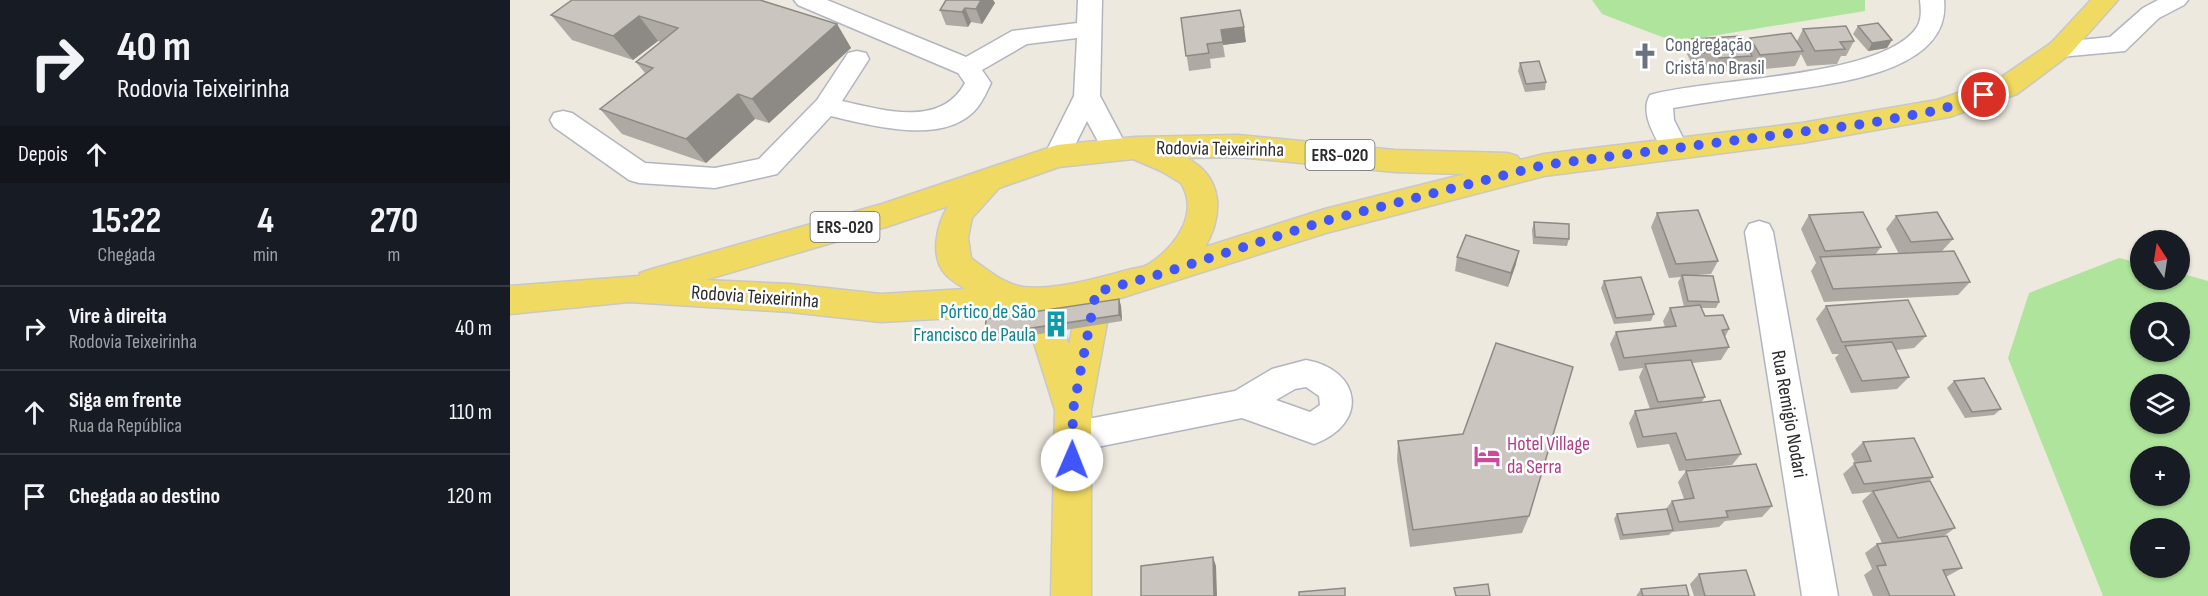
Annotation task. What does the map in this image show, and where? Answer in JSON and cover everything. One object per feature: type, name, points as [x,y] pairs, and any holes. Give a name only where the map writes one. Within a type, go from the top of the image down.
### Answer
[{"type":"main road","name":"ERS-020","points":[[1544,165],[1802,133],[1939,110],[2007,87],[2060,49],[2105,0]]},
{"type":"main road","name":"Rodovia Teixeirinha","points":[[629,289],[886,215],[1058,156],[1125,148],[1239,146],[1395,161],[1544,165]]},
{"type":"main road","points":[[1125,148],[1175,165],[1196,179],[1202,200],[1203,223],[1190,247],[1157,275]]},
{"type":"main road","name":"Rodovia Teixeirinha","points":[[510,300],[629,289],[790,298],[880,308],[1027,301],[1096,292],[1157,275],[1325,221],[1544,165]]},
{"type":"main road","points":[[990,179],[968,200],[954,221],[951,239],[956,265],[982,284],[1027,301],[1072,424]]},
{"type":"main road","points":[[1071,596],[1072,424],[1096,292]]},
{"type":"street","points":[[806,0],[891,33],[967,67],[978,83],[974,98],[961,108],[939,119],[893,121],[826,106]]},
{"type":"street","points":[[1058,156],[1087,96],[1090,0]]},
{"type":"street","points":[[1675,148],[1661,120],[1659,101],[1848,72],[1881,62],[1908,49],[1929,28],[1933,14],[1932,0]]},
{"type":"street","points":[[2060,49],[2116,45],[2151,13],[2176,0]]},
{"type":"street","points":[[967,67],[1021,37],[1090,30]]},
{"type":"street","points":[[563,120],[639,173],[715,178],[767,167],[826,106],[857,59]]},
{"type":"street","points":[[1087,96],[1125,148]]},
{"type":"street","name":"Rua Remigio Nodari","points":[[1759,232],[1820,596]]},
{"type":"street","points":[[1072,424],[1242,404]]},
{"type":"green space","points":[[1592,0],[1865,0],[1865,11],[1675,42],[1602,14]]},
{"type":"green space","points":[[2119,258],[2130,261],[2130,290],[2190,290],[2190,276],[2208,281],[2208,596],[2103,596],[2008,358],[2029,293]]},
{"type":"building","points":[[572,0],[760,0],[837,24],[752,99],[738,94],[686,139],[600,109],[653,68],[636,62],[678,28],[639,16],[613,36],[551,15]]},
{"type":"building","points":[[946,0],[981,0],[976,9],[965,8],[962,12],[940,10]]},
{"type":"building","points":[[1240,10],[1244,27],[1221,30],[1223,42],[1207,44],[1209,53],[1186,56],[1181,18]]},
{"type":"building","points":[[1878,23],[1892,40],[1872,43],[1858,26]]},
{"type":"building","points":[[1846,26],[1854,41],[1840,42],[1845,49],[1815,51],[1803,29]]},
{"type":"building","points":[[1791,33],[1803,51],[1760,55],[1750,38]]},
{"type":"building","points":[[1742,36],[1752,56],[1719,58],[1716,52],[1699,53],[1692,39]]},
{"type":"building","points":[[1539,61],[1546,82],[1526,84],[1520,63]]},
{"type":"building","points":[[1698,210],[1718,261],[1676,264],[1657,213]]},
{"type":"building","points":[[1863,212],[1881,247],[1825,251],[1809,215]]},
{"type":"building","points":[[1937,212],[1953,239],[1911,242],[1896,216]]},
{"type":"building","points":[[1534,222],[1569,224],[1569,239],[1535,237]]},
{"type":"building","points":[[1466,235],[1519,251],[1511,273],[1457,257]]},
{"type":"building","points":[[1954,251],[1970,282],[1833,289],[1820,257]]},
{"type":"building","points":[[1682,275],[1713,276],[1719,302],[1688,301]]},
{"type":"building","points":[[1641,277],[1654,314],[1616,318],[1604,281]]},
{"type":"building","points":[[1119,299],[1119,315],[985,335],[986,319]]},
{"type":"building","points":[[1908,300],[1926,336],[1842,342],[1826,306]]},
{"type":"building","points":[[1700,305],[1705,316],[1723,315],[1729,329],[1722,330],[1729,347],[1624,358],[1616,332],[1676,326],[1670,308]]},
{"type":"building","points":[[1892,342],[1909,377],[1862,381],[1845,346]]},
{"type":"building","name":"Hotel Village da Serra","points":[[1496,343],[1573,367],[1529,516],[1413,530],[1398,441],[1463,434]]},
{"type":"building","points":[[1691,360],[1705,397],[1658,402],[1645,364]]},
{"type":"building","points":[[1984,378],[2001,409],[1972,412],[1954,381]]},
{"type":"building","points":[[1720,400],[1741,454],[1686,460],[1676,433],[1643,437],[1635,411]]},
{"type":"building","points":[[1914,438],[1933,477],[1864,484],[1854,463],[1871,461],[1863,442]]},
{"type":"building","points":[[1756,464],[1772,506],[1726,511],[1728,517],[1679,522],[1672,501],[1694,498],[1686,471]]},
{"type":"building","points":[[1930,481],[1955,528],[1898,538],[1873,491]]},
{"type":"building","points":[[1667,509],[1673,530],[1623,535],[1617,514]]},
{"type":"building","points":[[1947,536],[1962,568],[1943,570],[1955,596],[1890,596],[1877,566],[1886,565],[1877,544]]},
{"type":"building","points":[[1213,557],[1214,596],[1141,596],[1141,566]]},
{"type":"building","points":[[1746,570],[1755,596],[1705,596],[1699,574]]},
{"type":"building","points":[[1488,584],[1490,596],[1456,596],[1454,588]]},
{"type":"building","points":[[1686,585],[1689,596],[1643,596],[1641,589]]},
{"type":"building","points":[[1345,588],[1345,596],[1299,596],[1299,592]]},
{"type":"place","name":"Congregação Cristã no Brasil","points":[[1645,56]]},
{"type":"place","name":"Pórtico de São Francisco de Paula","points":[[1056,324]]},
{"type":"place","name":"Hotel Village da Serra","points":[[1487,456]]},
{"type":"route","points":[[1072,460],[1073,410],[1096,292],[1157,275],[1325,221],[1544,165],[1870,123],[1939,110],[1984,95]]}]
